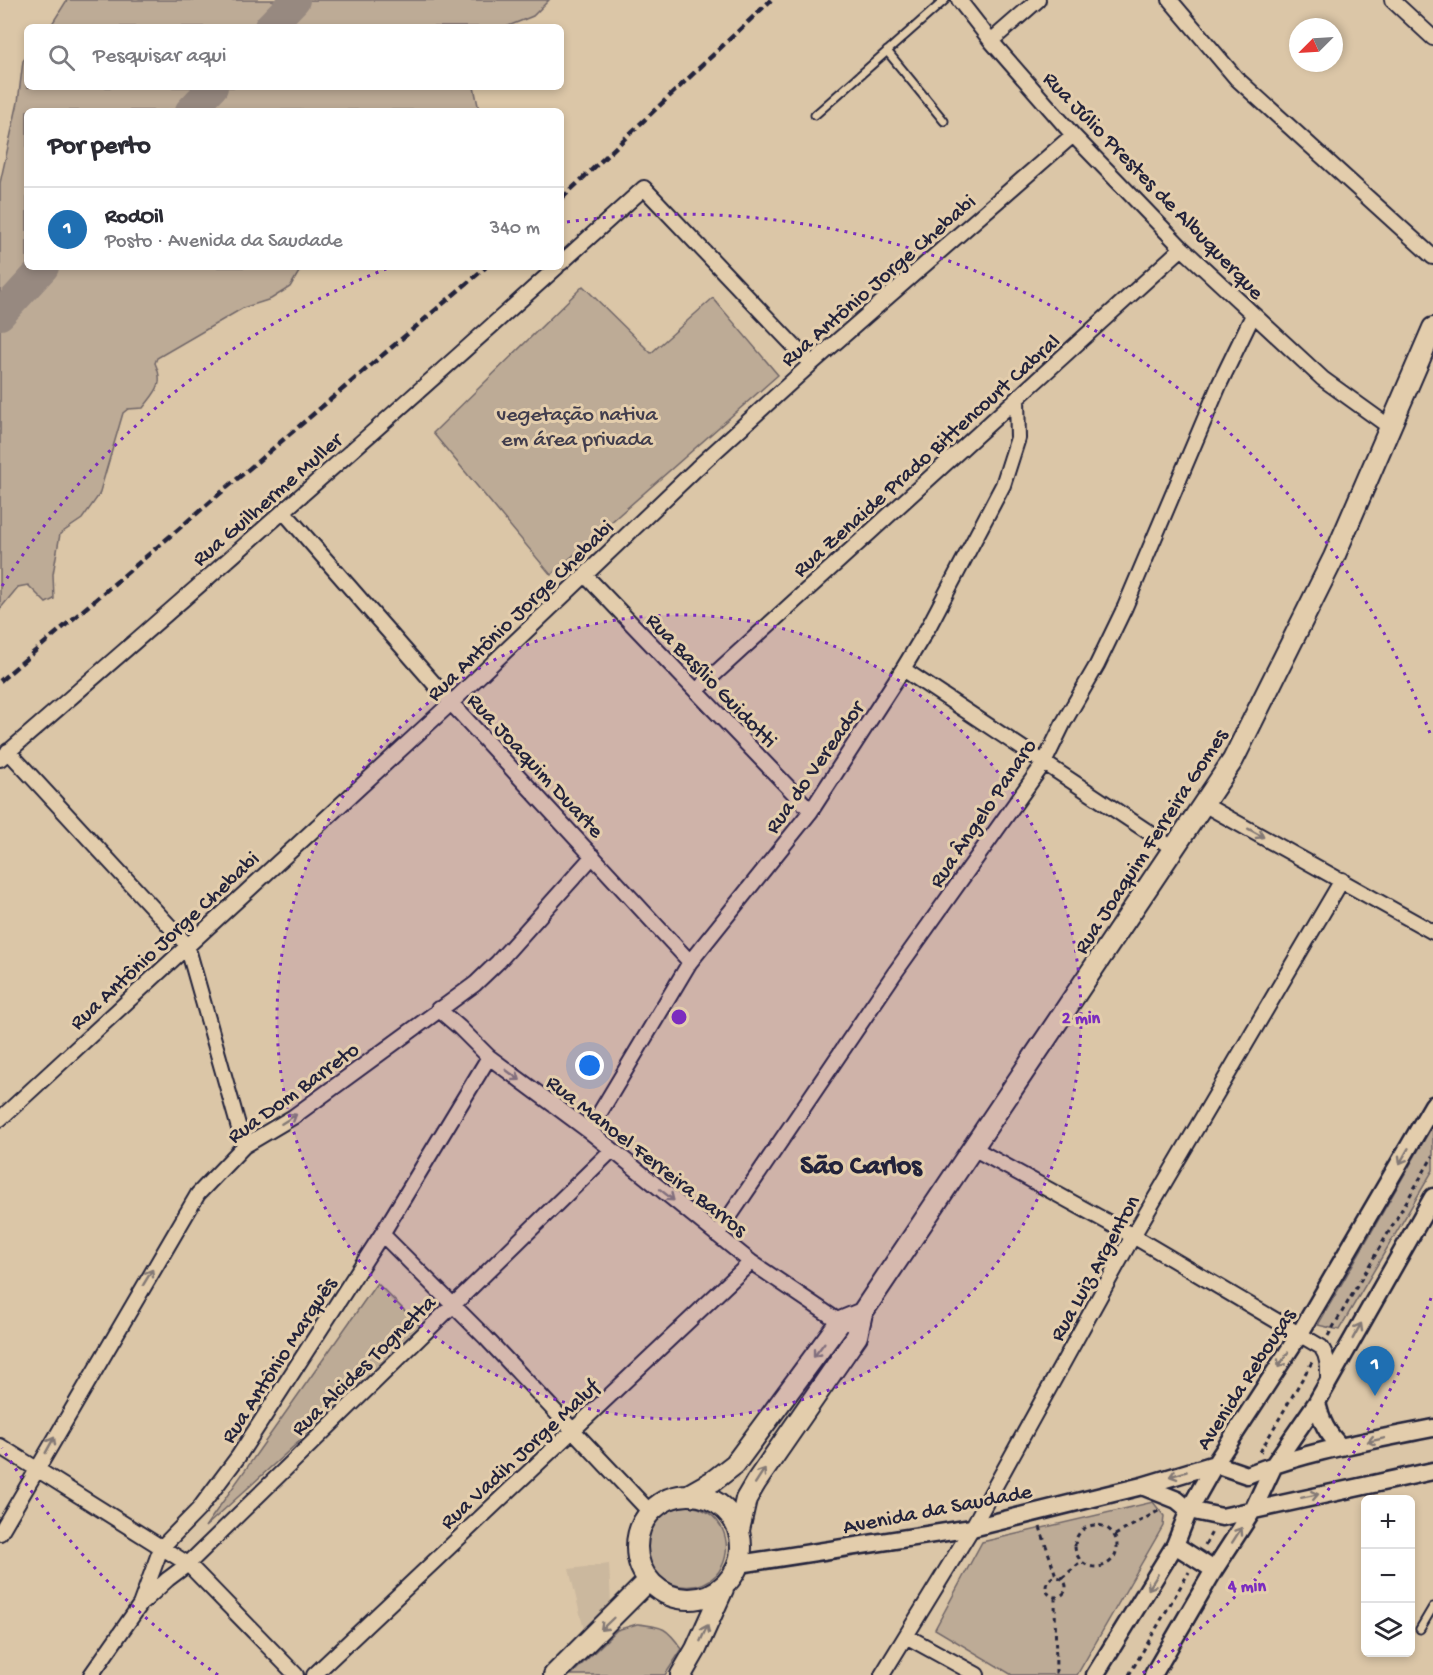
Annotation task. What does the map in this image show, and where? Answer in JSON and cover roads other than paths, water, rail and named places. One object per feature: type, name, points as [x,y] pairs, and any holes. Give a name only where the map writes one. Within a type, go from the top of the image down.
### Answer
[{"type":"main road","name":"Rua Joaquim Ferreira Gomes","points":[[739,1530],[746,1499],[771,1459],[857,1336],[862,1313],[1233,760],[1334,557],[1433,328]]},
{"type":"main road","points":[[723,1589],[709,1597],[693,1600],[677,1598],[647,1582],[641,1570],[635,1544],[649,1511],[661,1502],[690,1494],[713,1481],[735,1464],[840,1322],[862,1313]]},
{"type":"main road","points":[[681,1675],[696,1649],[723,1589],[740,1564],[742,1544],[739,1530],[731,1516],[719,1505],[690,1494]]},
{"type":"main road","points":[[554,1675],[647,1582]]},
{"type":"street","name":"Rua Júlio Prestes de Albuquerque","points":[[959,0],[991,41],[1073,135],[1182,248],[1323,379],[1391,428]]},
{"type":"street","points":[[991,41],[1038,0]]},
{"type":"street","points":[[1170,0],[1236,78],[1433,257]]},
{"type":"street","points":[[1392,0],[1433,38]]},
{"type":"street","name":"Rua Antônio Jorge Chebabi","points":[[0,1119],[451,703],[696,468],[811,364],[1073,135]]},
{"type":"street","points":[[564,260],[644,188],[811,364]]},
{"type":"street","name":"Rua Zenaide Prado Bittencourt Cabral","points":[[696,691],[1182,248]]},
{"type":"street","name":"Rua Guilherme Muller","points":[[4,755],[214,570],[284,512],[554,270]]},
{"type":"street","name":"Rua Ângelo Panaro","points":[[717,1235],[894,974],[1044,763],[1064,722],[1097,665],[1125,607],[1220,383],[1253,315]]},
{"type":"street","name":"Rua do Vereador","points":[[589,1131],[690,962],[811,811],[929,626],[1003,485],[1018,438],[1017,399]]},
{"type":"street","name":"Rua Joaquim Duarte","points":[[284,512],[451,703],[690,962]]},
{"type":"street","name":"Rua Basílio Guidotti","points":[[585,575],[811,811]]},
{"type":"street","points":[[903,669],[1174,849]]},
{"type":"street","points":[[4,755],[187,945],[244,1146]]},
{"type":"street","points":[[1204,805],[1433,932]]},
{"type":"street","name":"Rua Dom Barreto","points":[[0,1533],[198,1194],[244,1146],[293,1117],[475,984],[498,962],[593,856]]},
{"type":"street","name":"Rua Luiz Argenton","points":[[882,1675],[972,1528],[1133,1236],[1342,880]]},
{"type":"street","name":"Rua Manoel Ferreira Barros","points":[[438,1009],[489,1057],[589,1131],[751,1262],[840,1322]]},
{"type":"street","name":"Rua Antônio Marquês","points":[[91,1675],[140,1605],[161,1548],[199,1509],[238,1457],[382,1234],[489,1057]]},
{"type":"street","name":"Avenida Rebouças","points":[[1095,1675],[1175,1545],[1183,1505],[1215,1464],[1299,1335],[1433,1105]]},
{"type":"street","points":[[973,1148],[1133,1236],[1321,1347],[1328,1362],[1328,1383]]},
{"type":"street","name":"Rua Alcides Tognetta","points":[[140,1605],[188,1564],[612,1150]]},
{"type":"street","points":[[1153,1675],[1214,1570],[1254,1510],[1275,1463],[1317,1402],[1433,1197]]},
{"type":"street","points":[[382,1234],[453,1305],[649,1511]]},
{"type":"street","name":"Rua Vadih Jorge Maluf","points":[[314,1675],[751,1262]]},
{"type":"street","points":[[1317,1402],[1322,1422],[1329,1435],[1341,1447]]},
{"type":"street","points":[[1215,1464],[1246,1475],[1275,1463],[1433,1428]]},
{"type":"street","points":[[0,1446],[188,1564],[296,1675]]},
{"type":"street","name":"Avenida da Saudade","points":[[740,1564],[972,1528],[1142,1486],[1215,1464]]},
{"type":"street","points":[[1142,1486],[1183,1505],[1222,1517],[1433,1471]]},
{"type":"street","points":[[1175,1545],[1214,1570]]},
{"type":"street","points":[[906,1636],[977,1675]]},
{"type":"lane","points":[[814,115],[945,0]]},
{"type":"lane","points":[[887,51],[944,121]]},
{"type":"lane","points":[[1420,1629],[1433,1607]]},
{"type":"waterway","points":[[272,24],[295,0]]},
{"type":"waterway","points":[[193,108],[210,90]]},
{"type":"waterway","points":[[0,315],[41,270]]},
{"type":"railway","points":[[564,196],[771,0]]},
{"type":"railway","points":[[0,681],[482,270]]},
{"type":"place","name":"RodOil","points":[[1375,1396]]},
{"type":"district","name":"São Carlos","points":[[861,1163]]},
{"type":"park label","name":"vegetação nativa em área privada","points":[[577,425]]}]
